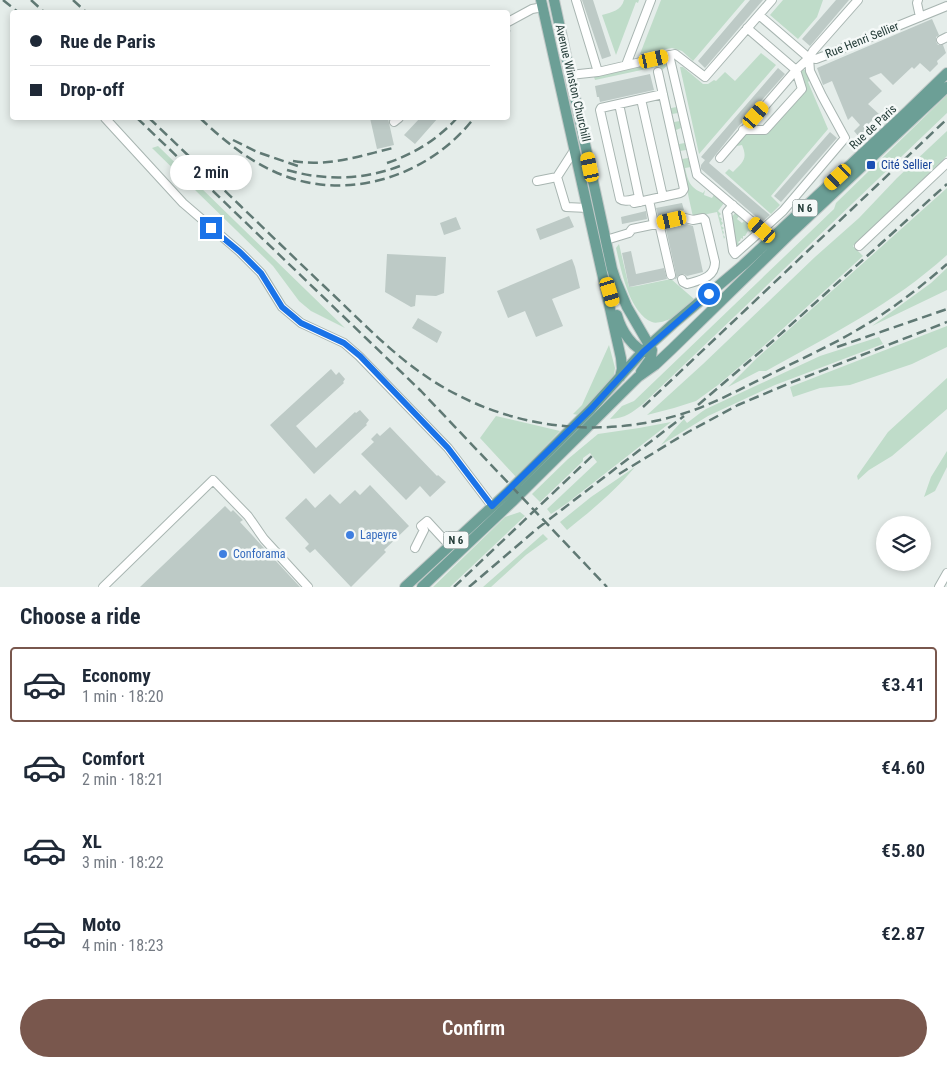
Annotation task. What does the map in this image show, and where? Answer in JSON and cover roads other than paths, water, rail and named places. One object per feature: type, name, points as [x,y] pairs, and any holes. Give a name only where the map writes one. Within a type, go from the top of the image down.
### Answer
[{"type":"main road","name":"Avenue Winston Churchill","points":[[554,0],[612,269],[621,295],[648,350]]},
{"type":"main road","name":"Avenue Winston Churchill","points":[[542,3],[621,358],[622,369],[620,378]]},
{"type":"main road","name":"Rue de Paris","points":[[648,350],[659,337],[743,265],[947,73]]},
{"type":"main road","name":"Rue de Paris","points":[[672,349],[790,234],[947,87]]},
{"type":"main road","points":[[600,264],[622,330],[626,336],[648,350],[666,352],[672,349]]},
{"type":"main road","name":"N 6","points":[[422,587],[638,378],[656,365],[672,349]]},
{"type":"main road","points":[[638,378],[651,358],[648,350]]},
{"type":"main road","name":"N 6","points":[[405,587],[492,506],[648,350]]},
{"type":"street","points":[[576,0],[598,72]]},
{"type":"street","points":[[626,65],[651,0]]},
{"type":"street","points":[[570,76],[598,72],[675,54],[705,77],[772,0]]},
{"type":"street","points":[[720,158],[858,0]]},
{"type":"street","points":[[918,0],[916,3],[920,17]]},
{"type":"street","points":[[510,21],[542,3]]},
{"type":"street","name":"Rue Henri Sellier","points":[[759,15],[809,58],[816,59],[947,6]]},
{"type":"street","points":[[744,130],[765,130],[802,90],[796,70],[747,28]]},
{"type":"street","points":[[669,55],[697,175],[762,230]]},
{"type":"street","points":[[733,205],[727,212],[735,254],[783,210],[845,138],[810,71],[809,58]]},
{"type":"street","points":[[658,72],[663,94],[684,189],[680,193],[649,200],[622,201],[600,110],[601,108],[663,94]]},
{"type":"street","points":[[641,99],[663,197]]},
{"type":"street","points":[[619,104],[637,201]]},
{"type":"street","points":[[106,120],[183,203],[240,252],[261,273],[282,307],[301,323],[344,343],[360,356],[448,448],[492,506]]},
{"type":"street","points":[[537,181],[557,177],[575,150]]},
{"type":"street","points":[[859,246],[947,163]]},
{"type":"street","points":[[557,177],[566,207],[588,208]]},
{"type":"street","points":[[649,200],[671,275]]},
{"type":"street","points":[[606,240],[629,233],[632,229],[685,218],[693,220],[703,218],[715,267],[710,276],[706,278],[687,284],[683,282],[682,278]]},
{"type":"street","points":[[103,587],[213,480],[248,516],[264,539],[308,587]]},
{"type":"street","points":[[415,548],[424,530],[422,526],[427,521],[450,546]]},
{"type":"street","points":[[939,587],[947,573]]},
{"type":"railway","points":[[3,0],[16,10]]},
{"type":"railway","points":[[31,0],[42,10]]},
{"type":"railway","points":[[73,0],[84,10]]},
{"type":"railway","points":[[643,407],[947,119]]},
{"type":"railway","points":[[139,120],[421,391],[607,587]]},
{"type":"railway","points":[[151,120],[370,330],[405,361],[447,389],[478,404],[511,416],[544,424],[613,427],[648,422],[682,414],[704,406],[855,331],[898,303],[947,264]]},
{"type":"railway","points":[[202,120],[234,148],[263,166],[300,181],[327,185],[355,185],[409,170],[433,156],[455,139],[472,120]]},
{"type":"railway","points":[[387,163],[425,145],[442,133],[455,120]]},
{"type":"railway","points":[[233,140],[257,152],[298,166]]},
{"type":"railway","points":[[293,161],[331,162],[393,148]]},
{"type":"railway","points":[[287,170],[315,176],[344,177],[372,174],[400,166]]},
{"type":"railway","points":[[698,405],[774,340],[947,184]]},
{"type":"railway","points":[[837,347],[947,309]]},
{"type":"railway","points":[[619,474],[688,432],[738,405],[947,322]]},
{"type":"railway","points":[[469,587],[538,528],[684,416]]},
{"type":"railway","points":[[454,587],[592,456]]},
{"type":"place","name":"Cité Sellier","points":[[871,165]]},
{"type":"place","name":"Lapeyre","points":[[350,535]]},
{"type":"place","name":"Conforama","points":[[223,554]]}]
